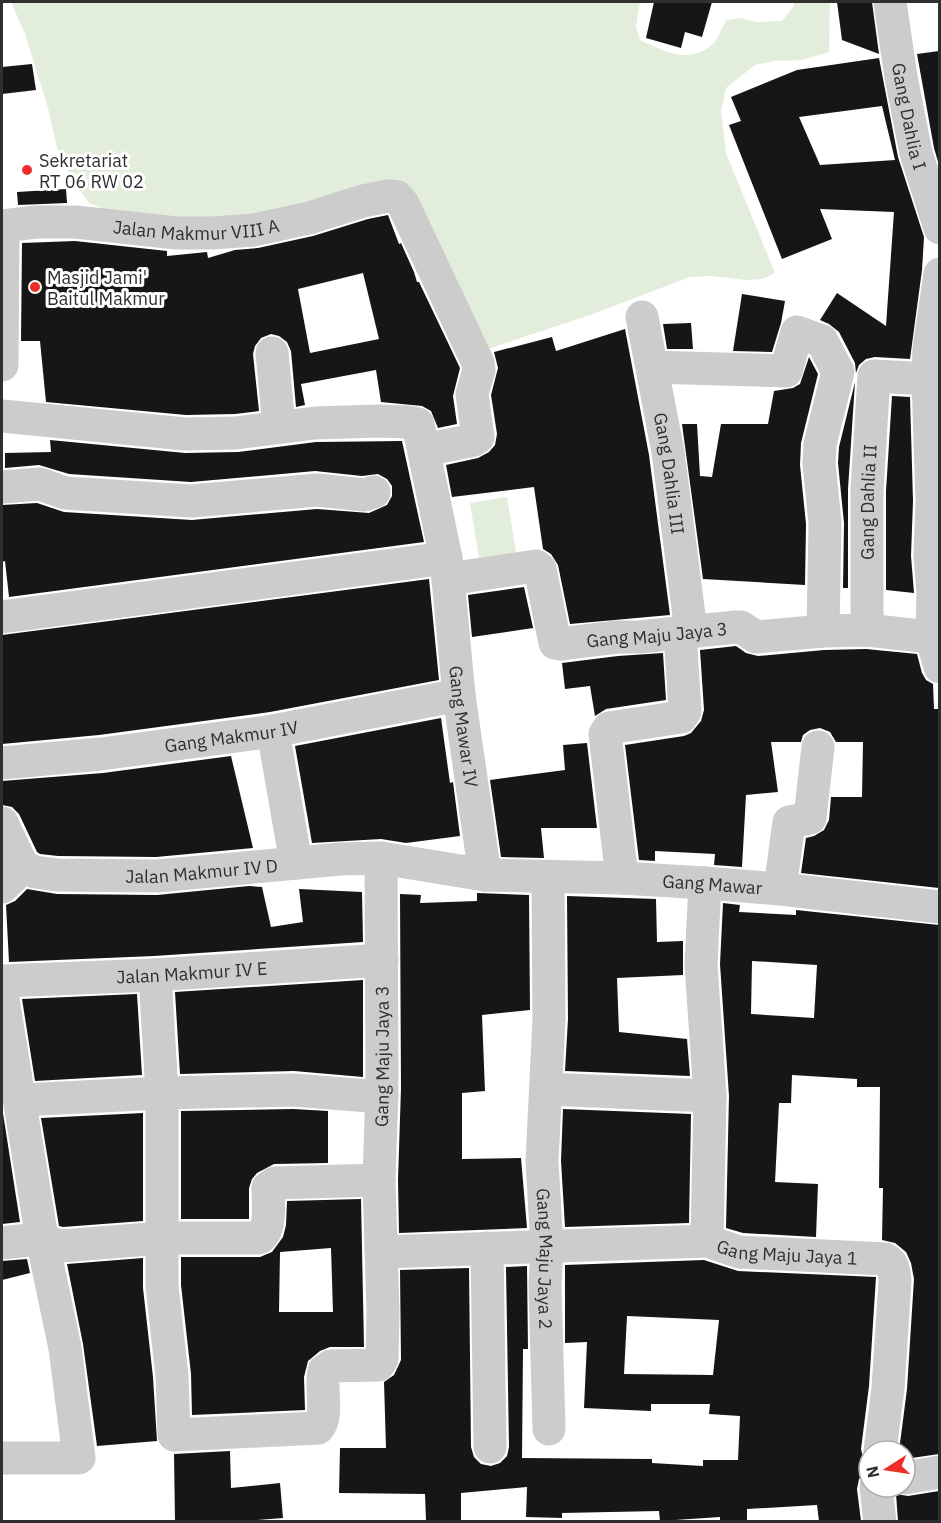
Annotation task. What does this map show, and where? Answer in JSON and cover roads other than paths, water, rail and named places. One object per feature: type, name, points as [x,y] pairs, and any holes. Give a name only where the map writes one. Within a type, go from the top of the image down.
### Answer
[{"type":"street","name":"Gang Dahlia I","points":[[890,2],[901,77],[916,153],[939,228]]},
{"type":"street","name":"Jalan Makmur VIII A","points":[[2,226],[36,222],[76,222],[176,232],[243,231],[309,218],[388,196],[397,196],[403,204],[458,320],[479,370],[472,394],[478,437],[474,440],[424,450]]},
{"type":"street","points":[[2,226],[2,365]]},
{"type":"street","points":[[937,648],[930,555],[932,359],[939,274]]},
{"type":"street","name":"Gang Dahlia III","points":[[622,878],[605,734],[609,728],[681,717],[686,711],[686,632],[668,452],[642,317]]},
{"type":"street","points":[[652,368],[786,371],[797,332],[822,340],[838,372],[820,444],[825,523],[823,631]]},
{"type":"street","points":[[2,416],[185,434],[236,433],[279,427],[272,353]]},
{"type":"street","name":"Gang Dahlia II","points":[[867,630],[867,490],[874,376],[932,359]]},
{"type":"street","name":"Gang Mawar IV","points":[[279,427],[315,423],[407,422],[418,424],[447,569],[459,694],[485,875]]},
{"type":"street","points":[[2,488],[40,484],[65,493],[191,501],[317,490],[364,495],[374,492]]},
{"type":"street","name":"Gang Maju Jaya 3","points":[[447,569],[536,566],[540,569],[555,643],[566,644],[617,637],[741,627],[756,637],[867,630],[937,648]]},
{"type":"street","points":[[2,617],[447,569]]},
{"type":"street","name":"Gang Makmur IV","points":[[2,763],[101,754],[273,731],[459,694]]},
{"type":"street","points":[[273,731],[296,863]]},
{"type":"street","points":[[780,889],[789,822],[810,818],[818,747]]},
{"type":"street","points":[[2,823],[12,877]]},
{"type":"street","points":[[381,858],[485,875]]},
{"type":"street","name":"Gang Maju Jaya 3","points":[[162,1238],[162,1286],[172,1376],[174,1435],[318,1428],[322,1424],[324,1415],[324,1371],[331,1366],[370,1367],[378,1365],[382,1359],[379,1180],[382,1097],[381,858]]},
{"type":"street","name":"Jalan Makmur IV D","points":[[12,877],[35,872],[57,875],[157,876],[296,863],[381,858]]},
{"type":"street","name":"Gang Mawar","points":[[485,875],[622,878],[780,889],[939,907]]},
{"type":"street","name":"Gang Maju Jaya 2","points":[[548,877],[549,1019],[542,1161],[547,1247],[545,1286],[549,1429]]},
{"type":"street","name":"Gang Maju Jaya 1","points":[[705,884],[701,964],[710,1096],[707,1241],[739,1252],[885,1259],[890,1262],[894,1268],[896,1281],[882,1439]]},
{"type":"street","name":"Jalan Makmur IV E","points":[[2,981],[155,975],[382,960]]},
{"type":"street","points":[[155,975],[162,1093],[162,1238]]},
{"type":"street","points":[[2,993],[42,1239],[65,1348],[79,1458],[2,1458]]},
{"type":"street","points":[[546,1089],[710,1096]]},
{"type":"street","points":[[21,1100],[162,1093],[294,1090],[382,1097]]},
{"type":"street","points":[[2,1243],[42,1239],[61,1246],[162,1238],[259,1238],[264,1235],[267,1227],[268,1188],[275,1183],[379,1180]]},
{"type":"street","points":[[381,1252],[707,1241]]},
{"type":"street","points":[[487,1248],[490,1447]]},
{"type":"street","points":[[917,1476],[939,1472]]},
{"type":"street","points":[[877,1499],[880,1521]]},
{"type":"place","name":"Sekretariat RT 06 RW 02","points":[[27,170]]},
{"type":"place","name":"Masjid Jami' Baitul Makmur","points":[[35,287]]}]
